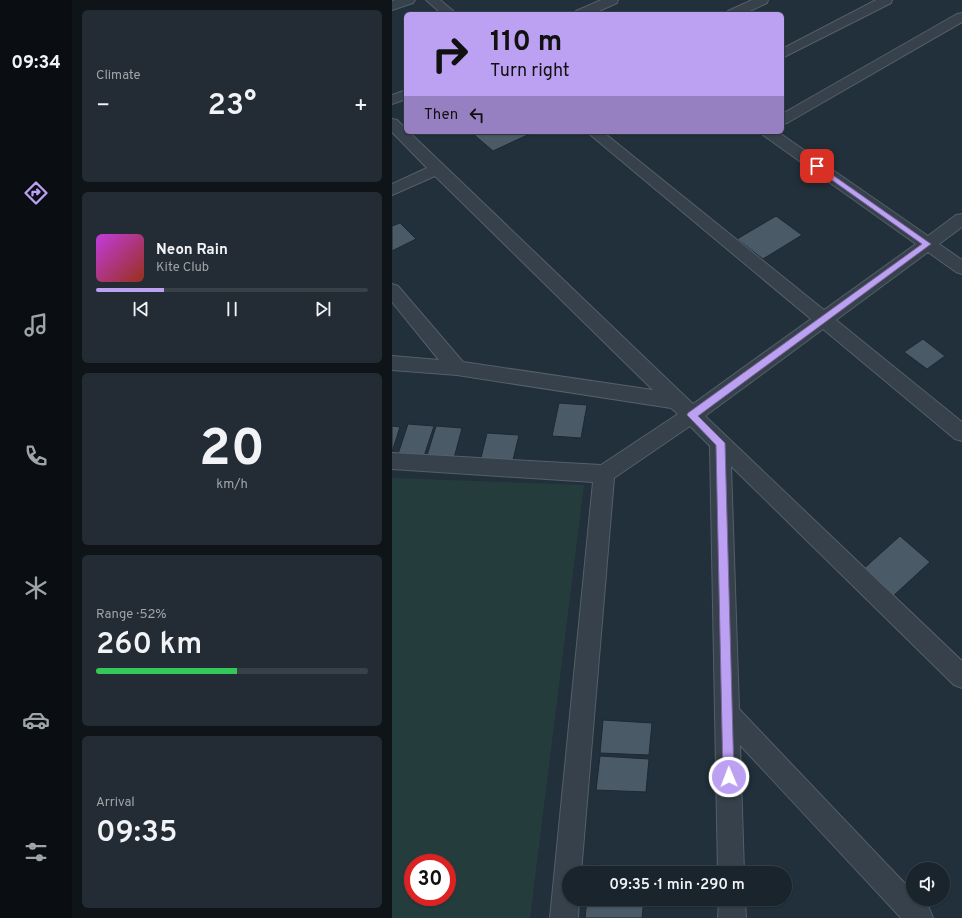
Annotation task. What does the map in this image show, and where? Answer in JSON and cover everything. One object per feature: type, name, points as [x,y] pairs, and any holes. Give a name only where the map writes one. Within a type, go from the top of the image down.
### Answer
[{"type":"street","points":[[392,6],[408,0]]},
{"type":"street","points":[[432,0],[447,12]]},
{"type":"street","points":[[591,12],[612,0]]},
{"type":"street","points":[[737,12],[762,0]]},
{"type":"street","points":[[784,53],[886,0]]},
{"type":"street","points":[[784,119],[962,17]]},
{"type":"street","points":[[392,100],[404,95]]},
{"type":"street","points":[[392,123],[437,169],[962,677]]},
{"type":"street","points":[[596,134],[962,433]]},
{"type":"street","points":[[771,134],[962,268]]},
{"type":"street","points":[[392,190],[437,169]]},
{"type":"street","points":[[392,461],[604,474],[692,415],[962,219]]},
{"type":"street","points":[[392,290],[457,368]]},
{"type":"street","points":[[392,363],[457,368],[676,401]]},
{"type":"street","points":[[720,443],[731,866]]},
{"type":"street","points":[[564,918],[604,474]]},
{"type":"street","points":[[727,714],[919,918]]},
{"type":"street","points":[[732,906],[732,918]]},
{"type":"green space","points":[[392,478],[584,485],[530,918],[392,918]]},
{"type":"building","points":[[473,134],[530,134],[493,151]]},
{"type":"building","points":[[776,216],[802,235],[763,259],[737,239]]},
{"type":"building","points":[[400,223],[416,239],[392,251],[392,226]]},
{"type":"building","points":[[923,339],[945,356],[927,369],[904,352]]},
{"type":"building","points":[[559,403],[587,405],[581,438],[552,436]]},
{"type":"building","points":[[408,424],[434,426],[423,459],[397,457]]},
{"type":"building","points":[[392,426],[400,427],[392,452]]},
{"type":"building","points":[[436,426],[462,428],[453,462],[426,459]]},
{"type":"building","points":[[487,433],[519,435],[512,464],[480,462]]},
{"type":"building","points":[[900,536],[930,562],[891,598],[861,571]]},
{"type":"building","points":[[603,720],[652,723],[649,755],[600,753]]},
{"type":"building","points":[[600,756],[649,759],[646,792],[596,790]]},
{"type":"building","points":[[586,906],[643,906],[642,918],[585,918]]},
{"type":"route","points":[[729,777],[720,443],[692,415],[927,244],[817,166]]}]
